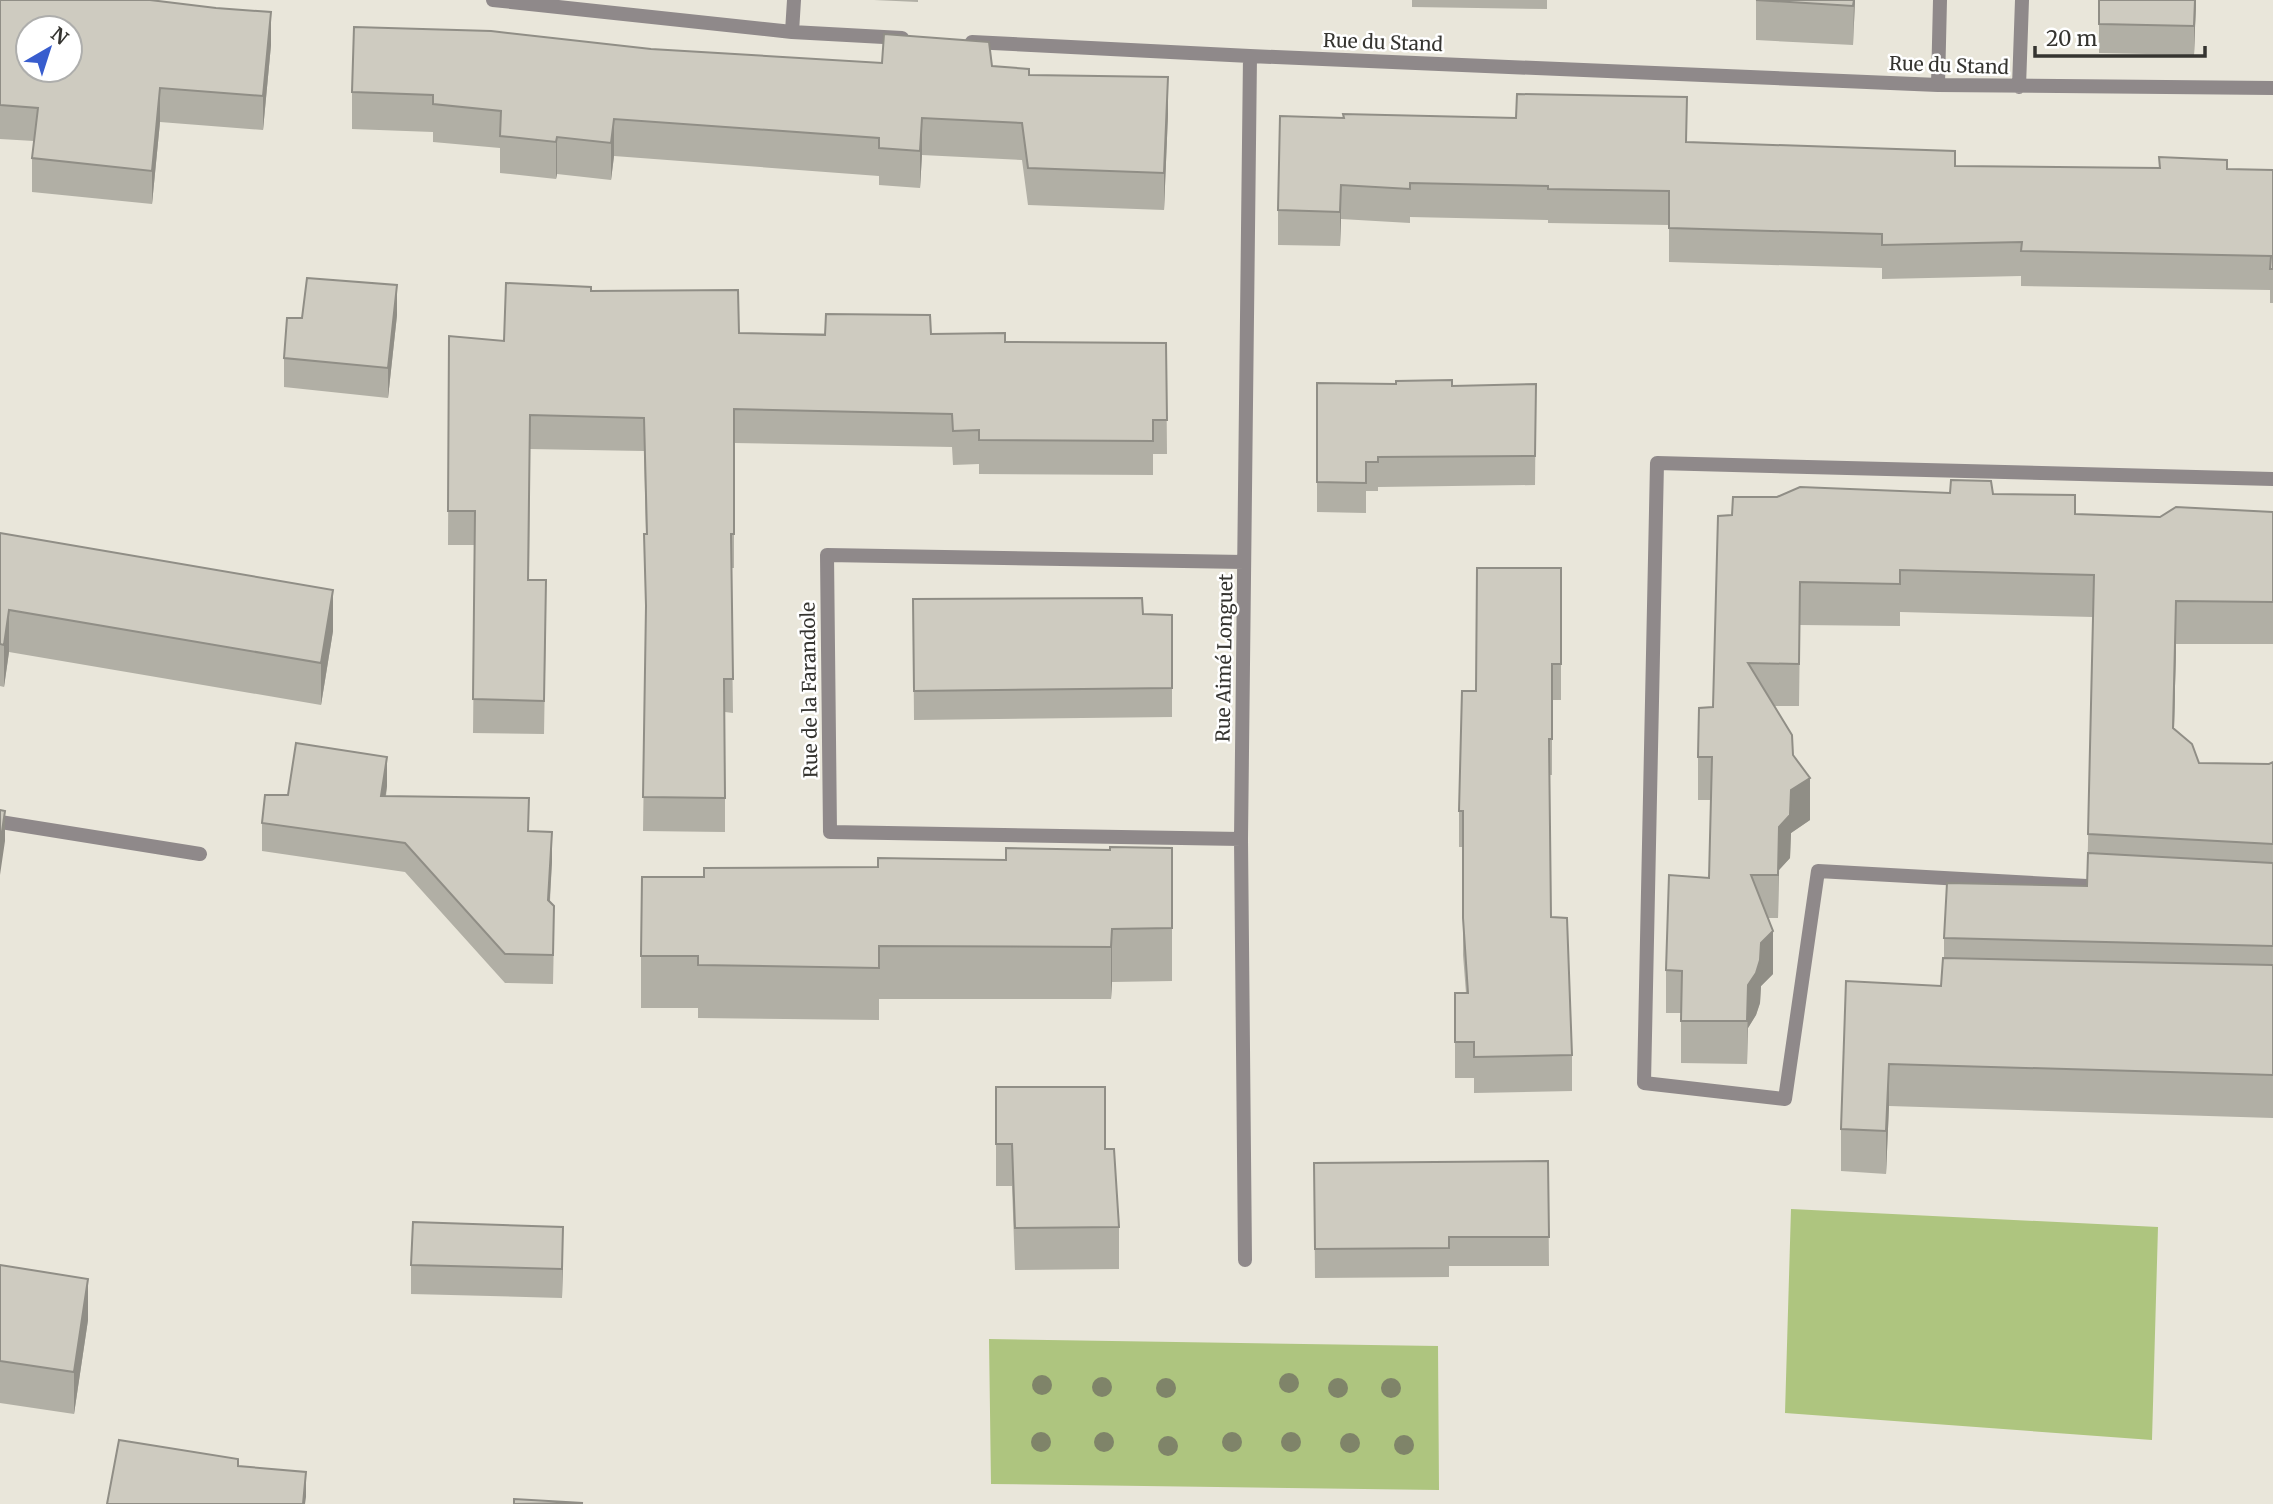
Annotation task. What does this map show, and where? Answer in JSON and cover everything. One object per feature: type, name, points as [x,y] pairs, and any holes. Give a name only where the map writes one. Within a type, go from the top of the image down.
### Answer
[{"type":"street","points":[[493,0],[792,32],[917,39]]},
{"type":"street","points":[[792,32],[794,0]]},
{"type":"street","points":[[1938,85],[1940,0]]},
{"type":"street","points":[[2019,87],[2022,0]]},
{"type":"street","name":"Rue du Stand","points":[[958,41],[1938,85],[2273,88]]},
{"type":"street","name":"Rue Aimé Longuet","points":[[1245,1260],[1241,839],[1250,56]]},
{"type":"street","points":[[2121,887],[1818,871],[1785,1099],[1644,1083],[1657,463],[2273,480]]},
{"type":"street","name":"Rue de la Farandole","points":[[1241,839],[830,832],[827,555],[1244,562]]},
{"type":"street","points":[[0,822],[200,854]]},
{"type":"green space","points":[[1791,1209],[2158,1227],[2152,1440],[1785,1413]]},
{"type":"green space","points":[[989,1339],[1438,1346],[1439,1490],[991,1484]]},
{"type":"building","points":[[0,0],[150,0],[271,12],[263,96],[160,88],[152,171],[32,158],[38,108],[0,105]]},
{"type":"building","points":[[1756,0],[1854,0],[1853,6]]},
{"type":"building","points":[[2099,0],[2195,0],[2194,26],[2099,24]]},
{"type":"building","points":[[354,27],[491,31],[651,49],[882,63],[884,34],[989,42],[992,66],[1029,69],[1029,75],[1168,77],[1164,173],[1028,168],[1022,123],[922,118],[920,151],[879,148],[879,138],[614,119],[611,143],[557,137],[556,142],[500,136],[501,111],[433,104],[433,95],[352,92]]},
{"type":"building","points":[[1517,94],[1687,97],[1686,142],[1955,151],[1955,166],[2160,168],[2159,157],[2227,160],[2227,169],[2273,170],[2273,269],[2270,269],[2271,256],[2021,251],[2022,242],[1882,245],[1882,234],[1669,228],[1669,191],[1410,183],[1410,189],[1341,185],[1340,212],[1278,210],[1280,116],[1344,118],[1343,114],[1516,118]]},
{"type":"building","points":[[307,278],[397,285],[388,368],[284,358],[287,318],[302,318]]},
{"type":"building","points":[[506,283],[591,287],[591,291],[738,290],[739,333],[825,335],[826,314],[930,315],[931,334],[1005,333],[1005,342],[1166,343],[1167,420],[1153,420],[1153,441],[979,440],[979,430],[953,431],[952,414],[734,409],[734,534],[731,534],[733,679],[724,679],[725,798],[643,797],[646,606],[644,534],[647,534],[644,418],[530,415],[528,580],[546,580],[544,701],[473,699],[475,511],[448,511],[449,336],[504,341]]},
{"type":"building","points":[[1452,380],[1452,386],[1536,384],[1535,456],[1378,457],[1378,462],[1366,462],[1366,483],[1317,482],[1317,383],[1396,384],[1396,381]]},
{"type":"building","points":[[1951,480],[1991,481],[1993,494],[2075,495],[2075,514],[2160,517],[2176,507],[2273,512],[2273,602],[2176,601],[2173,728],[2192,744],[2199,763],[2273,762],[2273,844],[2088,834],[2094,575],[1900,570],[1900,584],[1800,582],[1799,664],[1748,663],[1792,735],[1793,755],[1810,778],[1791,790],[1790,815],[1779,827],[1778,875],[1751,875],[1773,931],[1761,943],[1756,973],[1748,985],[1747,1021],[1681,1021],[1682,971],[1666,970],[1669,875],[1709,878],[1712,757],[1698,757],[1699,708],[1713,707],[1718,516],[1732,515],[1733,497],[1777,497],[1800,487],[1950,493]]},
{"type":"building","points":[[0,533],[333,590],[321,663],[9,610],[4,645],[0,644]]},
{"type":"building","points":[[1477,568],[1561,568],[1561,664],[1552,664],[1552,739],[1549,739],[1551,917],[1567,918],[1572,1055],[1474,1057],[1474,1042],[1455,1042],[1455,993],[1468,993],[1463,918],[1463,811],[1459,811],[1462,691],[1476,691]]},
{"type":"building","points":[[1142,598],[1143,614],[1172,615],[1172,688],[914,691],[913,599]]},
{"type":"building","points":[[296,743],[387,757],[381,796],[529,798],[528,831],[552,832],[548,900],[554,906],[553,955],[505,954],[405,843],[262,823],[265,795],[288,795]]},
{"type":"building","points":[[0,810],[5,811],[0,845]]},
{"type":"building","points":[[1110,847],[1172,848],[1172,928],[1112,929],[1111,947],[879,946],[879,968],[698,965],[698,956],[641,956],[642,877],[704,877],[704,868],[878,867],[878,858],[1006,860],[1006,848],[1110,850]]},
{"type":"building","points":[[2088,853],[2273,863],[2273,946],[1944,938],[1947,883],[2087,886]]},
{"type":"building","points":[[1943,958],[2273,965],[2273,1075],[1889,1064],[1886,1131],[1841,1129],[1846,981],[1941,986]]},
{"type":"building","points":[[996,1087],[1105,1087],[1105,1149],[1114,1149],[1119,1227],[1015,1228],[1012,1144],[996,1144]]},
{"type":"building","points":[[1548,1161],[1549,1237],[1449,1237],[1449,1248],[1315,1249],[1314,1163]]},
{"type":"building","points":[[413,1222],[563,1227],[562,1269],[411,1265]]},
{"type":"building","points":[[0,1265],[88,1279],[74,1372],[0,1361]]},
{"type":"building","points":[[119,1440],[238,1459],[238,1466],[306,1472],[303,1504],[107,1504]]},
{"type":"building","points":[[514,1499],[583,1503],[514,1504]]}]
